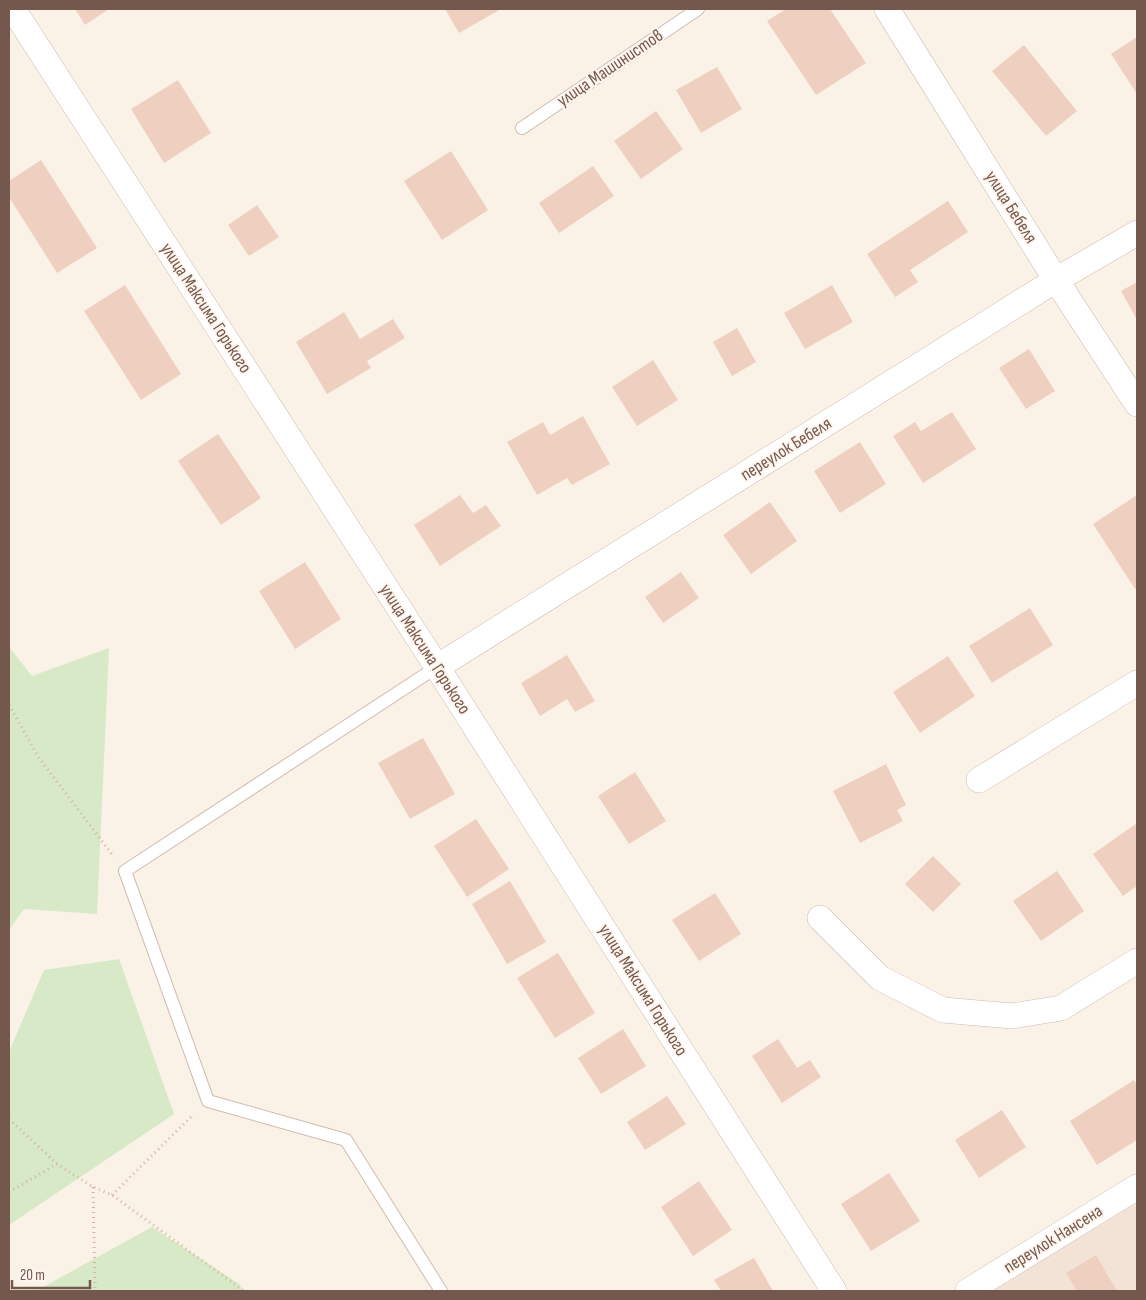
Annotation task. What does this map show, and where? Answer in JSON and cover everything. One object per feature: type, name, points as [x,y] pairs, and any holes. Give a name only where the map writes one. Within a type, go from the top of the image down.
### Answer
[{"type":"street","name":"улица Максима Горького","points":[[13,9],[437,668],[834,1291]]},
{"type":"street","name":"улица Бебеля","points":[[887,9],[1056,280],[1137,404]]},
{"type":"street","name":"переулок Бебеля","points":[[437,668],[1056,280],[1137,233]]},
{"type":"street","points":[[979,780],[1137,683]]},
{"type":"street","points":[[820,918],[880,978],[943,1010],[1012,1016],[1061,1008],[1137,962]]},
{"type":"street","name":"переулок Нансена","points":[[968,1291],[1137,1188]]},
{"type":"lane","name":"улица Машинистов","points":[[522,128],[698,9]]},
{"type":"lane","points":[[437,668],[125,871],[208,1101],[346,1140],[441,1291]]},
{"type":"path","points":[[9,705],[39,758],[125,871]]},
{"type":"path","points":[[112,1195],[208,1101]]},
{"type":"path","points":[[9,1119],[57,1164],[93,1187],[112,1195],[244,1291]]},
{"type":"path","points":[[9,1192],[57,1164]]},
{"type":"path","points":[[93,1187],[95,1291]]},
{"type":"shaded area","points":[[1137,1200],[1137,1291],[990,1291]]},
{"type":"green space","points":[[9,647],[32,676],[109,648],[97,914],[24,909],[9,930]]},
{"type":"green space","points":[[119,959],[174,1114],[9,1225],[9,1052],[44,970]]},
{"type":"green space","points":[[152,1227],[239,1284],[243,1291],[36,1291]]},
{"type":"building","points":[[75,9],[109,9],[85,25]]},
{"type":"building","points":[[445,9],[501,9],[459,33]]},
{"type":"building","points":[[786,9],[830,9],[866,63],[816,95],[767,21]]},
{"type":"building","points":[[1137,37],[1137,94],[1111,54]]},
{"type":"building","points":[[1024,45],[1077,111],[1046,136],[992,71]]},
{"type":"building","points":[[717,67],[742,109],[701,133],[676,90]]},
{"type":"building","points":[[178,80],[211,133],[164,163],[131,109]]},
{"type":"building","points":[[656,111],[683,149],[641,179],[614,141]]},
{"type":"building","points":[[451,151],[488,210],[442,240],[404,181]]},
{"type":"building","points":[[41,160],[97,248],[57,273],[9,197],[9,181]]},
{"type":"building","points":[[593,166],[614,196],[559,233],[539,203]]},
{"type":"building","points":[[948,201],[968,232],[910,270],[918,282],[895,297],[867,254]]},
{"type":"building","points":[[257,205],[279,237],[249,256],[228,225]]},
{"type":"building","points":[[1137,282],[1137,320],[1121,291]]},
{"type":"building","points":[[125,285],[181,374],[141,400],[84,311]]},
{"type":"building","points":[[832,285],[853,322],[805,349],[784,313]]},
{"type":"building","points":[[344,312],[360,339],[393,319],[405,338],[367,361],[371,368],[327,394],[296,342]]},
{"type":"building","points":[[737,328],[756,362],[732,376],[713,342]]},
{"type":"building","points":[[1029,349],[1055,391],[1026,409],[999,368]]},
{"type":"building","points":[[653,360],[678,400],[637,426],[612,387]]},
{"type":"building","points":[[952,412],[976,449],[923,483],[893,436],[915,422],[921,431]]},
{"type":"building","points":[[583,416],[610,464],[572,485],[567,478],[537,495],[507,442],[543,422],[550,435]]},
{"type":"building","points":[[218,434],[261,498],[221,525],[178,461]]},
{"type":"building","points":[[860,442],[886,484],[840,513],[814,471]]},
{"type":"building","points":[[460,495],[473,513],[486,505],[501,526],[440,566],[414,525]]},
{"type":"building","points":[[1137,495],[1137,588],[1135,589],[1093,524]]},
{"type":"building","points":[[770,502],[797,541],[751,574],[723,535]]},
{"type":"building","points":[[305,562],[341,619],[295,649],[259,591]]},
{"type":"building","points":[[681,572],[699,598],[663,623],[645,597]]},
{"type":"building","points":[[1030,608],[1053,645],[992,683],[969,646]]},
{"type":"building","points":[[567,655],[595,701],[575,712],[567,699],[540,716],[521,683]]},
{"type":"building","points":[[948,656],[975,696],[920,733],[893,692]]},
{"type":"building","points":[[423,738],[455,794],[410,819],[378,763]]},
{"type":"building","points":[[886,764],[906,805],[897,810],[903,821],[860,843],[833,791]]},
{"type":"building","points":[[635,772],[666,821],[629,844],[598,796]]},
{"type":"building","points":[[476,819],[509,869],[467,897],[434,846]]},
{"type":"building","points":[[1137,823],[1137,886],[1123,896],[1093,854]]},
{"type":"building","points":[[933,856],[961,884],[933,912],[905,884]]},
{"type":"building","points":[[1057,871],[1084,911],[1041,941],[1013,901]]},
{"type":"building","points":[[510,881],[546,942],[507,964],[472,904]]},
{"type":"building","points":[[715,893],[741,934],[699,961],[672,920]]},
{"type":"building","points":[[558,953],[595,1013],[555,1038],[517,978]]},
{"type":"building","points":[[623,1029],[646,1066],[601,1094],[578,1058]]},
{"type":"building","points":[[778,1039],[797,1068],[810,1060],[821,1077],[782,1103],[752,1056]]},
{"type":"building","points":[[1134,1080],[1137,1085],[1137,1140],[1097,1165],[1070,1121]]},
{"type":"building","points":[[667,1096],[686,1124],[645,1150],[627,1122]]},
{"type":"building","points":[[1002,1110],[1026,1147],[979,1178],[955,1140]]},
{"type":"building","points":[[889,1173],[920,1221],[871,1251],[841,1204]]},
{"type":"building","points":[[699,1181],[732,1230],[693,1256],[661,1207]]},
{"type":"building","points":[[1096,1255],[1117,1291],[1077,1291],[1066,1273]]},
{"type":"building","points":[[754,1258],[773,1291],[721,1291],[714,1280]]}]
